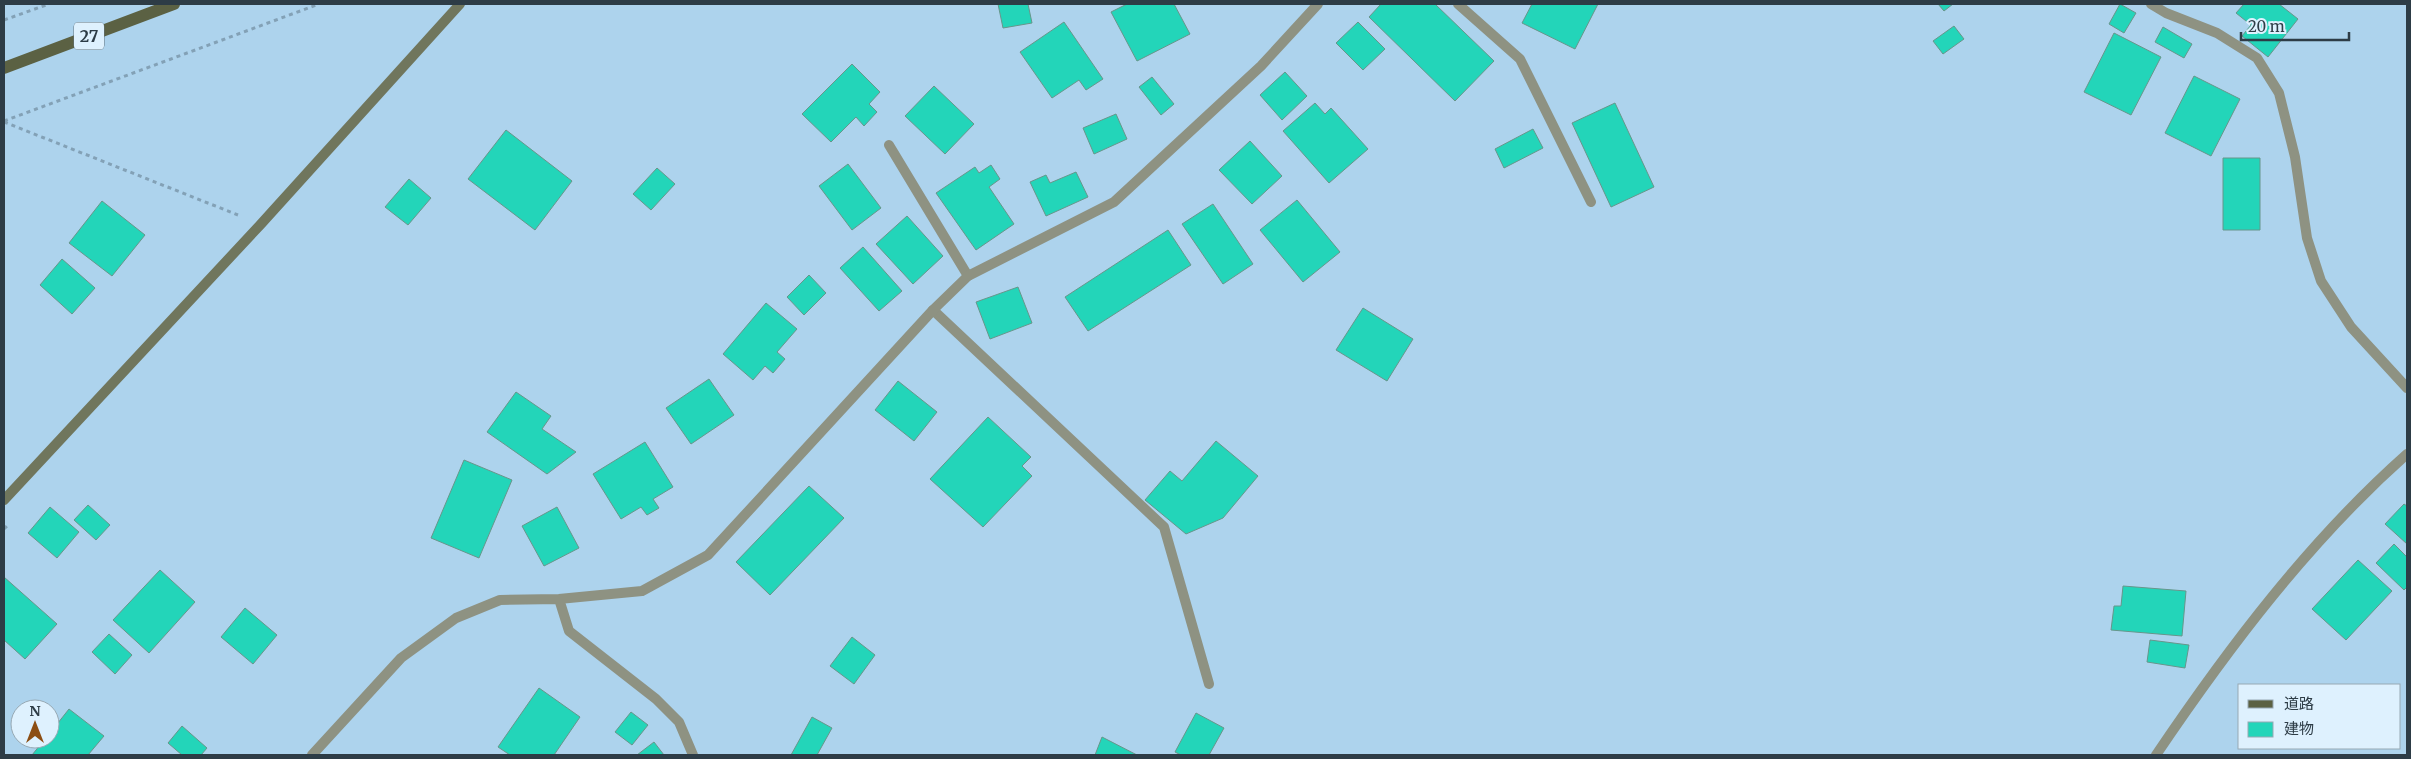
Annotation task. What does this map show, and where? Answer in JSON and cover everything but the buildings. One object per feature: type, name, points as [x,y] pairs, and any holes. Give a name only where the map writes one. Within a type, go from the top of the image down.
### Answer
[{"type":"main road","name":"27","points":[[4,68],[174,4]]},
{"type":"street","points":[[4,500],[261,224],[460,4]]},
{"type":"street","points":[[312,755],[401,658],[456,618],[500,600],[559,599],[642,592],[708,555],[934,310],[968,276],[1114,202],[1261,66],[1318,4]]},
{"type":"street","points":[[1458,4],[1520,59],[1591,202]]},
{"type":"street","points":[[2151,4],[2166,13],[2217,33],[2257,58],[2279,93],[2295,157],[2307,238],[2321,281],[2351,327],[2407,388]]},
{"type":"street","points":[[889,144],[968,276]]},
{"type":"street","points":[[934,310],[1164,527],[1209,684]]},
{"type":"street","points":[[2156,755],[2190,705],[2268,599],[2374,483],[2407,454]]},
{"type":"street","points":[[559,599],[569,631],[656,699],[679,722],[694,755]]},
{"type":"path","points":[[4,20],[49,4]]},
{"type":"path","points":[[4,121],[319,4]]},
{"type":"path","points":[[4,121],[261,224]]}]
